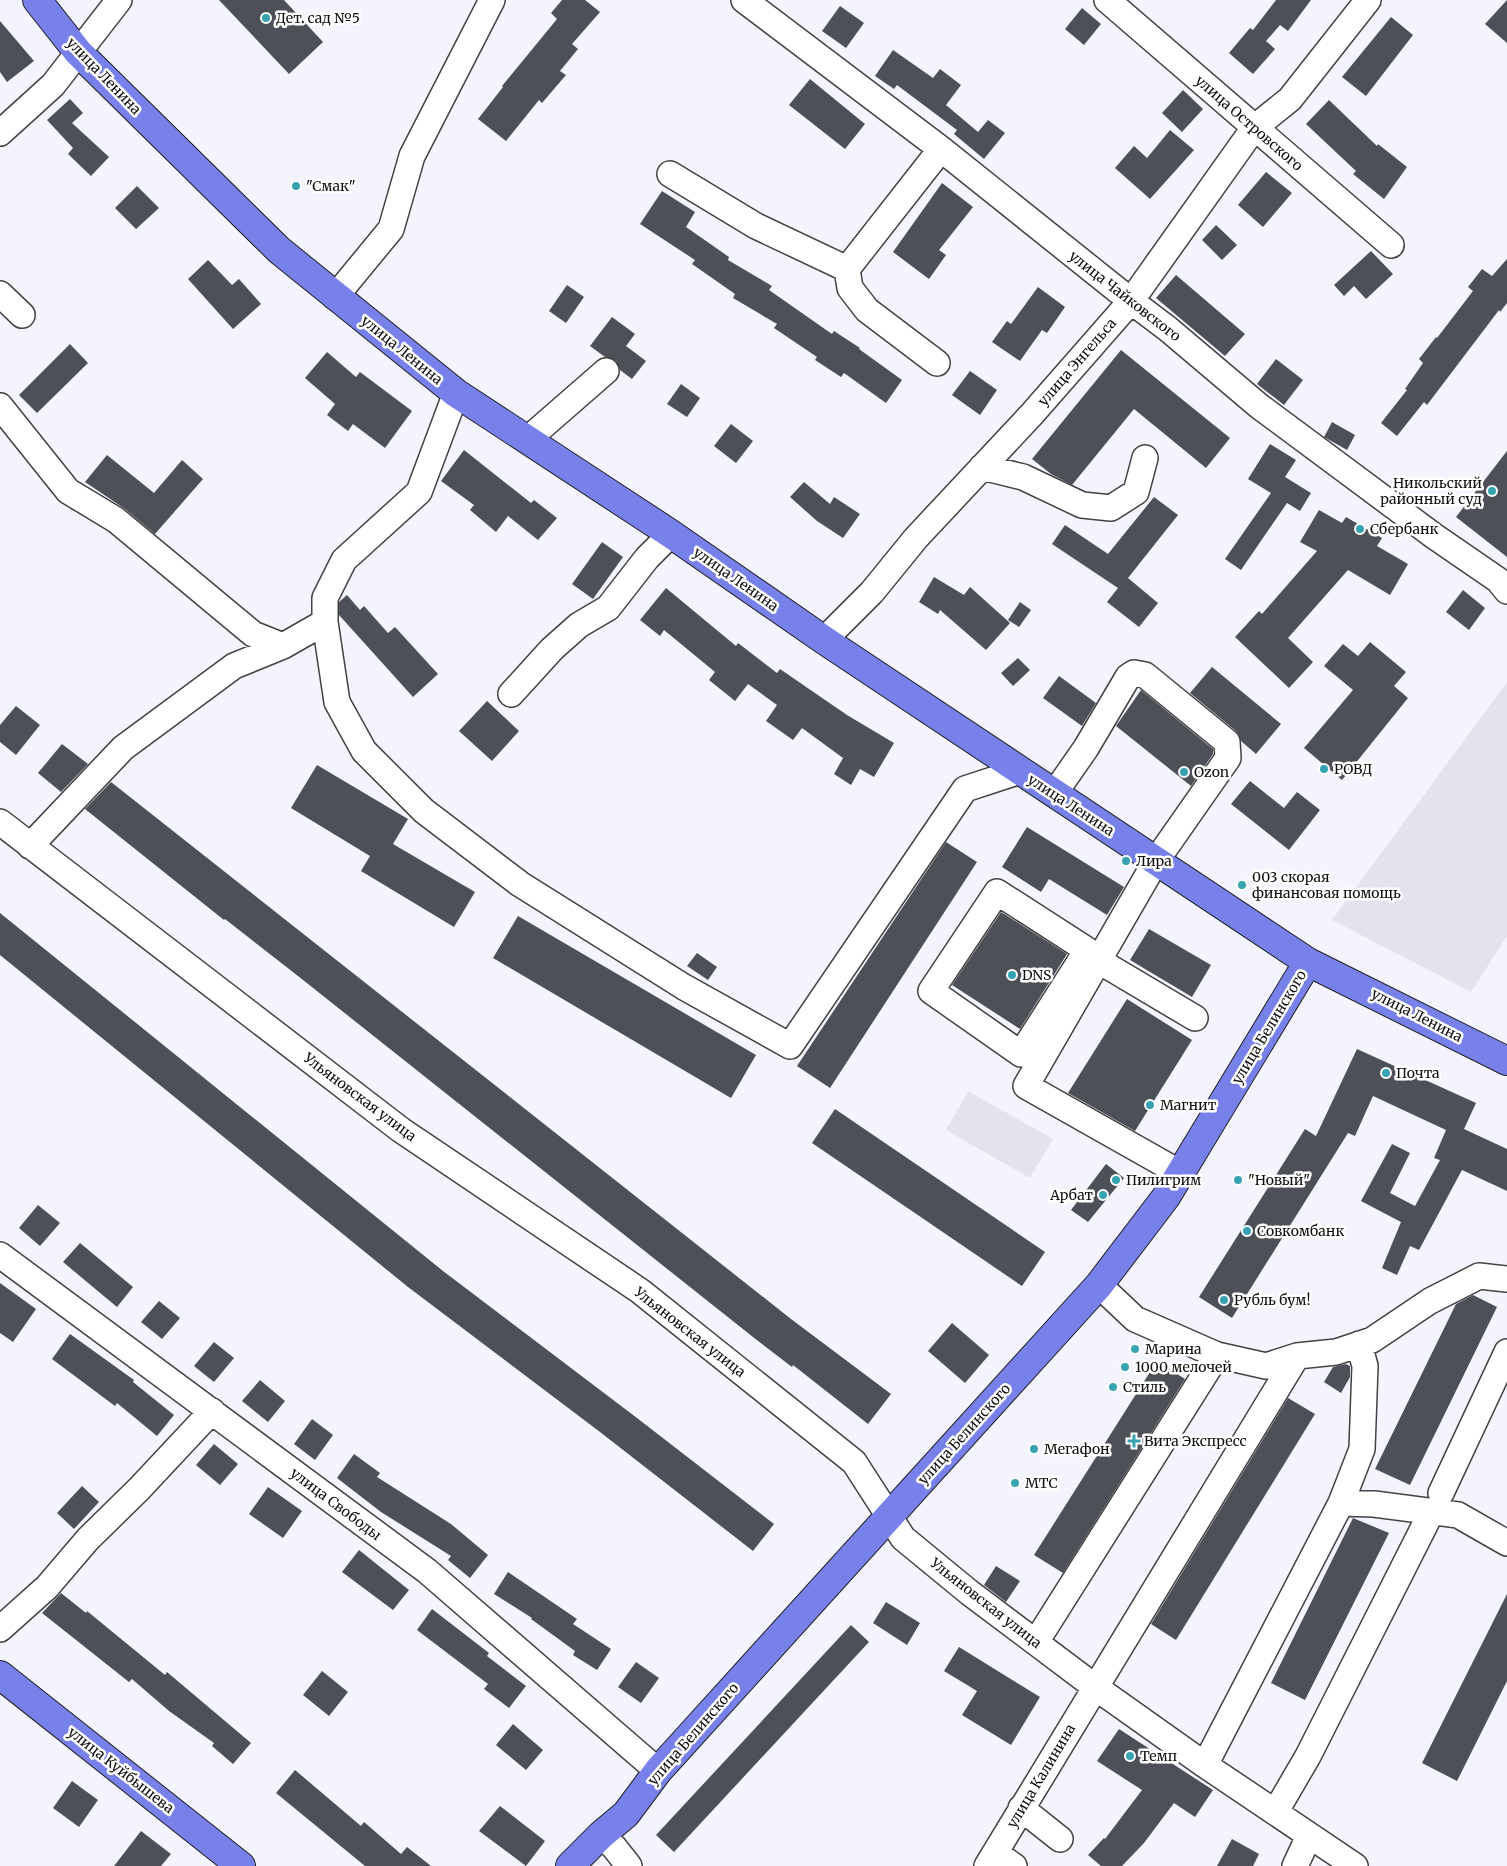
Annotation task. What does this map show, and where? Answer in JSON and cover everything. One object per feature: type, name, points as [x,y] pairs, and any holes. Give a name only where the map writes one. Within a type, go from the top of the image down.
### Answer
[{"type":"main road","name":"улица Ленина","points":[[38,0],[78,52],[279,250],[456,393],[671,534],[824,640],[1308,962],[1507,1061]]},
{"type":"main road","name":"улица Белинского","points":[[570,1866],[600,1835],[626,1814],[658,1771],[1099,1286],[1166,1196],[1308,962]]},
{"type":"main road","name":"улица Куйбышева","points":[[0,1675],[242,1866]]},
{"type":"street","points":[[0,133],[53,85],[119,0]]},
{"type":"street","points":[[336,297],[391,229],[412,156],[492,0]]},
{"type":"street","name":"улица Чайковского","points":[[744,0],[941,150],[1131,301],[1168,328],[1259,406],[1434,536],[1498,580],[1507,591]]},
{"type":"street","name":"улица Островского","points":[[1107,0],[1391,245]]},
{"type":"street","name":"улица Энгельса","points":[[824,640],[872,592],[916,538],[1131,301],[1254,128],[1290,99],[1368,0]]},
{"type":"street","points":[[937,362],[867,310],[850,288],[847,269],[941,150]]},
{"type":"street","points":[[670,174],[756,226],[847,269]]},
{"type":"street","points":[[0,294],[22,315]]},
{"type":"street","points":[[528,439],[606,371]]},
{"type":"street","points":[[456,393],[419,492],[344,560],[325,598],[325,622],[337,702],[364,751],[424,811],[520,884],[684,987],[790,1046],[965,789],[1020,771]]},
{"type":"street","points":[[0,406],[68,491],[116,520],[253,634],[284,646]]},
{"type":"street","points":[[982,467],[1023,477],[1082,505],[1111,508],[1136,492],[1145,458]]},
{"type":"street","points":[[511,694],[552,649],[579,625],[608,608],[647,558],[671,534]]},
{"type":"street","points":[[30,846],[123,748],[234,666],[284,646],[325,622]]},
{"type":"street","points":[[1054,794],[1086,748],[1128,676],[1134,673],[1142,673],[1227,742],[1228,758],[1156,861],[1121,924],[1093,956],[1020,1054],[931,991],[996,892],[1093,956],[1194,1018]]},
{"type":"street","name":"Ульяновская улица","points":[[0,822],[401,1130],[640,1291],[854,1462],[903,1538],[970,1593],[1095,1687],[1205,1765],[1355,1866]]},
{"type":"street","points":[[1093,956],[1026,1086],[1180,1173]]},
{"type":"street","name":"улица Свободы","points":[[0,1255],[427,1571],[658,1771]]},
{"type":"street","points":[[1099,1286],[1135,1319],[1217,1355],[1266,1366],[1297,1356],[1336,1352],[1372,1340],[1430,1301],[1479,1276],[1507,1278]]},
{"type":"street","points":[[1205,1765],[1340,1504],[1362,1449],[1365,1366],[1359,1344]]},
{"type":"street","points":[[1276,1811],[1308,1756],[1436,1502],[1507,1352]]},
{"type":"street","points":[[1036,1642],[1217,1355]]},
{"type":"street","name":"улица Калинина","points":[[999,1862],[1021,1808],[1297,1356]]},
{"type":"street","points":[[0,1629],[47,1586],[88,1539],[139,1489],[212,1412]]},
{"type":"street","points":[[1340,1504],[1436,1502],[1507,1543]]},
{"type":"street","points":[[1021,1808],[1060,1839]]},
{"type":"street","points":[[600,1835],[614,1848],[628,1866]]},
{"type":"street","points":[[1295,1866],[1309,1836]]},
{"type":"shaded area","points":[[1507,682],[1507,936],[1471,992],[1332,920]]},
{"type":"shaded area","points":[[968,1091],[1053,1139],[1030,1178],[946,1130]]},
{"type":"building","points":[[219,0],[284,0],[323,42],[289,74]]},
{"type":"building","points":[[562,0],[585,0],[600,12],[572,44],[578,49],[560,71],[566,75],[542,103],[539,100],[506,141],[478,119],[502,86],[557,19],[551,13]]},
{"type":"building","points":[[1276,0],[1311,0],[1288,31],[1280,25],[1266,41],[1275,49],[1253,74],[1229,53],[1250,28],[1253,30]]},
{"type":"building","points":[[1507,0],[1507,43],[1485,24]]},
{"type":"building","points":[[840,6],[864,23],[846,48],[822,31]]},
{"type":"building","points":[[1082,8],[1101,24],[1084,45],[1065,29]]},
{"type":"building","points":[[1391,17],[1413,35],[1366,96],[1342,77]]},
{"type":"building","points":[[0,21],[34,61],[7,82],[0,72]]},
{"type":"building","points":[[893,50],[933,78],[940,69],[961,85],[946,105],[978,132],[988,120],[1005,133],[984,159],[954,134],[957,130],[897,85],[894,89],[875,76]]},
{"type":"building","points":[[810,79],[865,124],[845,149],[789,105]]},
{"type":"building","points":[[1183,90],[1203,109],[1182,132],[1162,113]]},
{"type":"building","points":[[70,99],[83,113],[72,123],[109,157],[91,176],[68,154],[73,148],[47,120]]},
{"type":"building","points":[[1329,100],[1377,146],[1378,144],[1407,167],[1384,199],[1353,174],[1356,171],[1306,124]]},
{"type":"building","points":[[1170,130],[1194,150],[1150,199],[1115,168],[1134,146],[1147,158]]},
{"type":"building","points":[[1266,172],[1292,193],[1263,227],[1238,205]]},
{"type":"building","points":[[942,183],[973,207],[939,250],[946,255],[929,279],[893,252]]},
{"type":"building","points":[[137,186],[159,208],[136,229],[115,208]]},
{"type":"building","points":[[662,191],[695,212],[686,227],[729,257],[728,260],[772,286],[769,290],[832,334],[834,331],[860,348],[902,380],[886,403],[844,373],[841,377],[815,360],[817,357],[774,328],[777,324],[733,298],[735,294],[692,264],[695,260],[640,224]]},
{"type":"building","points":[[1216,225],[1237,245],[1222,260],[1202,240]]},
{"type":"building","points":[[1371,251],[1393,274],[1366,299],[1354,286],[1344,296],[1334,285]]},
{"type":"building","points":[[1507,259],[1507,303],[1500,312],[1499,310],[1427,405],[1424,402],[1397,436],[1381,423],[1407,390],[1405,389],[1423,363],[1419,359],[1473,291],[1468,287],[1482,269],[1492,276]]},
{"type":"building","points":[[208,260],[232,285],[239,279],[261,304],[233,329],[188,279]]},
{"type":"building","points":[[1176,275],[1245,334],[1225,356],[1156,298]]},
{"type":"building","points":[[567,285],[584,297],[566,323],[549,311]]},
{"type":"building","points":[[1038,287],[1065,307],[1047,333],[1042,330],[1020,361],[992,342],[1007,321],[1011,324]]},
{"type":"building","points":[[612,317],[635,334],[626,346],[646,361],[632,379],[620,370],[616,361],[605,357],[590,346]]},
{"type":"building","points":[[70,344],[88,363],[37,413],[19,395]]},
{"type":"building","points":[[1121,350],[1230,438],[1206,468],[1134,409],[1072,485],[1051,474],[1032,459]]},
{"type":"building","points":[[327,352],[356,377],[360,372],[412,411],[385,448],[353,424],[348,431],[327,415],[335,404],[305,378]]},
{"type":"building","points":[[1276,359],[1303,380],[1284,405],[1257,384]]},
{"type":"building","points":[[970,371],[997,390],[980,415],[952,395]]},
{"type":"building","points":[[681,384],[700,398],[687,417],[667,404]]},
{"type":"building","points":[[1332,422],[1355,435],[1347,450],[1324,437]]},
{"type":"building","points":[[731,424],[753,441],[736,463],[714,446]]},
{"type":"building","points":[[1270,444],[1296,460],[1285,477],[1311,493],[1300,511],[1287,503],[1241,570],[1225,559],[1271,493],[1248,479]]},
{"type":"building","points":[[464,450],[531,503],[534,500],[557,518],[538,540],[508,516],[496,532],[470,510],[474,505],[441,481]]},
{"type":"building","name":"Никольский районный суд","points":[[1507,451],[1507,557],[1456,517]]},
{"type":"building","points":[[107,455],[154,493],[182,460],[203,479],[155,534],[125,509],[85,482]]},
{"type":"building","points":[[804,482],[830,504],[834,497],[860,514],[843,538],[817,521],[790,497]]},
{"type":"building","points":[[1154,497],[1178,515],[1128,578],[1158,603],[1139,627],[1107,602],[1118,588],[1052,544],[1065,525],[1108,554]]},
{"type":"building","points":[[1319,510],[1342,523],[1346,517],[1382,538],[1377,546],[1408,564],[1390,595],[1348,570],[1288,638],[1313,662],[1289,688],[1235,637],[1259,611],[1262,614],[1317,551],[1300,542]]},
{"type":"building","points":[[602,542],[623,557],[593,599],[572,584]]},
{"type":"building","points":[[934,577],[964,595],[970,587],[1010,623],[986,650],[940,610],[938,614],[919,602]]},
{"type":"building","points":[[666,588],[736,646],[738,643],[777,673],[780,669],[847,715],[894,743],[874,777],[860,769],[851,785],[834,774],[843,758],[802,728],[793,740],[766,721],[777,705],[748,684],[735,701],[709,680],[715,672],[664,630],[660,636],[640,620]]},
{"type":"building","points":[[1463,590],[1485,608],[1469,630],[1446,612]]},
{"type":"building","points":[[347,595],[360,610],[364,606],[388,633],[395,627],[438,674],[413,697],[339,615],[339,602]]},
{"type":"building","points":[[1020,602],[1031,610],[1019,627],[1008,620]]},
{"type":"building","points":[[1370,642],[1406,672],[1394,686],[1408,698],[1342,780],[1304,748],[1353,690],[1324,666],[1343,644],[1358,656]]},
{"type":"building","points":[[1018,658],[1030,670],[1013,686],[1001,673]]},
{"type":"building","points":[[1212,667],[1281,724],[1256,754],[1241,741],[1236,731],[1190,693]]},
{"type":"building","points":[[1059,676],[1096,703],[1082,726],[1043,698]]},
{"type":"building","points":[[1141,690],[1213,749],[1213,754],[1191,786],[1116,726]]},
{"type":"building","points":[[487,701],[519,731],[492,761],[459,731]]},
{"type":"building","points":[[16,706],[40,725],[16,755],[0,742],[0,725]]},
{"type":"building","points":[[62,744],[88,764],[61,792],[38,773]]},
{"type":"building","points":[[317,765],[408,819],[393,844],[475,892],[454,927],[361,871],[370,856],[291,808]]},
{"type":"building","points":[[1250,781],[1284,808],[1297,792],[1320,810],[1289,850],[1231,804]]},
{"type":"building","points":[[111,782],[791,1319],[891,1394],[868,1424],[793,1365],[792,1367],[753,1337],[85,809]]},
{"type":"building","points":[[1027,827],[1124,887],[1107,915],[1049,879],[1041,892],[1002,867]]},
{"type":"building","points":[[946,842],[977,862],[830,1088],[797,1066]]},
{"type":"building","points":[[1001,912],[1067,954],[1020,1029],[952,985]]},
{"type":"building","points":[[0,913],[443,1271],[774,1524],[753,1551],[600,1432],[408,1287],[0,955]]},
{"type":"building","points":[[518,916],[756,1055],[731,1098],[493,958]]},
{"type":"building","points":[[1149,929],[1211,965],[1192,997],[1130,960]]},
{"type":"building","points":[[697,953],[717,967],[708,980],[687,966]]},
{"type":"building","points":[[1127,999],[1192,1040],[1135,1131],[1068,1093]]},
{"type":"building","points":[[1357,1049],[1476,1103],[1464,1129],[1507,1149],[1507,1191],[1462,1170],[1419,1250],[1410,1246],[1397,1275],[1382,1268],[1401,1222],[1361,1201],[1392,1144],[1410,1153],[1390,1193],[1415,1206],[1440,1160],[1434,1158],[1446,1130],[1373,1096],[1355,1136],[1348,1133],[1232,1318],[1199,1297],[1305,1129],[1316,1136]]},
{"type":"building","points":[[835,1109],[1045,1252],[1022,1286],[812,1143]]},
{"type":"building","points":[[1106,1164],[1124,1178],[1088,1222],[1071,1210]]},
{"type":"building","points":[[38,1205],[60,1223],[40,1246],[19,1228]]},
{"type":"building","points":[[80,1243],[133,1287],[117,1307],[63,1262]]},
{"type":"building","points":[[0,1283],[36,1309],[13,1342],[0,1333]]},
{"type":"building","points":[[1473,1295],[1497,1307],[1410,1485],[1375,1469],[1456,1304]]},
{"type":"building","points":[[159,1301],[180,1318],[162,1339],[141,1322]]},
{"type":"building","points":[[952,1323],[989,1355],[965,1383],[928,1351]]},
{"type":"building","points":[[70,1334],[134,1380],[133,1382],[174,1415],[157,1436],[117,1403],[115,1406],[52,1359]]},
{"type":"building","points":[[214,1342],[234,1358],[214,1382],[194,1366]]},
{"type":"building","points":[[1157,1361],[1185,1379],[1063,1573],[1034,1555]]},
{"type":"building","points":[[1346,1364],[1350,1366],[1350,1377],[1341,1393],[1324,1382],[1333,1367]]},
{"type":"building","points":[[260,1380],[285,1401],[268,1422],[242,1401]]},
{"type":"building","points":[[1288,1398],[1315,1414],[1176,1640],[1151,1624]]},
{"type":"building","points":[[312,1419],[333,1435],[315,1460],[294,1444]]},
{"type":"building","points":[[214,1444],[238,1464],[220,1485],[196,1465]]},
{"type":"building","points":[[354,1454],[380,1473],[377,1477],[451,1524],[488,1555],[470,1578],[448,1560],[451,1556],[381,1512],[337,1478]]},
{"type":"building","points":[[82,1486],[99,1502],[74,1529],[57,1513]]},
{"type":"building","points":[[268,1487],[302,1511],[283,1538],[249,1514]]},
{"type":"building","points":[[1353,1518],[1389,1533],[1305,1700],[1271,1683]]},
{"type":"building","points":[[359,1550],[409,1590],[393,1610],[342,1572]]},
{"type":"building","points":[[996,1566],[1020,1581],[1006,1602],[984,1585]]},
{"type":"building","points":[[508,1572],[577,1619],[573,1624],[611,1649],[597,1670],[573,1655],[575,1651],[532,1618],[494,1594]]},
{"type":"building","points":[[61,1593],[86,1613],[87,1611],[165,1675],[167,1672],[251,1743],[233,1764],[212,1746],[214,1743],[169,1711],[132,1679],[129,1682],[42,1613]]},
{"type":"building","points":[[1507,1594],[1507,1681],[1457,1781],[1422,1763]]},
{"type":"building","points":[[886,1602],[920,1623],[907,1645],[873,1623]]},
{"type":"building","points":[[432,1609],[489,1653],[487,1656],[526,1686],[509,1708],[484,1689],[488,1684],[417,1630]]},
{"type":"building","points":[[851,1625],[869,1642],[674,1852],[656,1835]]},
{"type":"building","points":[[959,1647],[1040,1697],[1011,1745],[962,1715],[977,1691],[944,1671]]},
{"type":"building","points":[[636,1662],[659,1678],[641,1703],[618,1687]]},
{"type":"building","points":[[322,1671],[348,1692],[329,1716],[303,1695]]},
{"type":"building","points":[[513,1724],[543,1750],[526,1770],[496,1745]]},
{"type":"building","points":[[1119,1729],[1213,1790],[1195,1817],[1174,1803],[1144,1843],[1122,1866],[1101,1866],[1088,1855],[1105,1839],[1142,1790],[1097,1761]]},
{"type":"building","points":[[295,1770],[361,1826],[364,1822],[401,1854],[407,1847],[431,1866],[365,1866],[276,1793]]},
{"type":"building","points":[[72,1781],[98,1800],[79,1827],[53,1808]]},
{"type":"building","points":[[500,1806],[545,1841],[526,1866],[479,1831]]},
{"type":"building","points":[[141,1831],[171,1854],[161,1866],[114,1866]]},
{"type":"building","points":[[1232,1839],[1259,1854],[1253,1866],[1217,1866]]},
{"type":"place","name":"Дет. сад №5","points":[[266,18]]},
{"type":"place","name":"\"Смак\"","points":[[296,186]]},
{"type":"place","name":"Никольский районный суд","points":[[1492,491]]},
{"type":"place","name":"Сбербанк","points":[[1360,529]]},
{"type":"place","name":"РОВД","points":[[1324,769]]},
{"type":"place","name":"Ozon","points":[[1184,772]]},
{"type":"place","name":"Лира","points":[[1126,861]]},
{"type":"place","name":"003 скорая финансовая помощь","points":[[1242,885]]},
{"type":"place","name":"DNS","points":[[1012,975]]},
{"type":"place","name":"Почта","points":[[1386,1073]]},
{"type":"place","name":"Магнит","points":[[1150,1105]]},
{"type":"place","name":"Пилигрим","points":[[1116,1180]]},
{"type":"place","name":"\"Новый\"","points":[[1238,1180]]},
{"type":"place","name":"Арбат","points":[[1103,1195]]},
{"type":"place","name":"Совкомбанк","points":[[1247,1231]]},
{"type":"place","name":"Рубль бум!","points":[[1224,1300]]},
{"type":"place","name":"Марина","points":[[1135,1349]]},
{"type":"place","name":"1000 мелочей","points":[[1125,1367]]},
{"type":"place","name":"Стиль","points":[[1113,1387]]},
{"type":"place","name":"Вита Экспресс","points":[[1134,1441]]},
{"type":"place","name":"Мегафон","points":[[1034,1449]]},
{"type":"place","name":"МТС","points":[[1015,1483]]},
{"type":"place","name":"Темп","points":[[1130,1756]]}]
